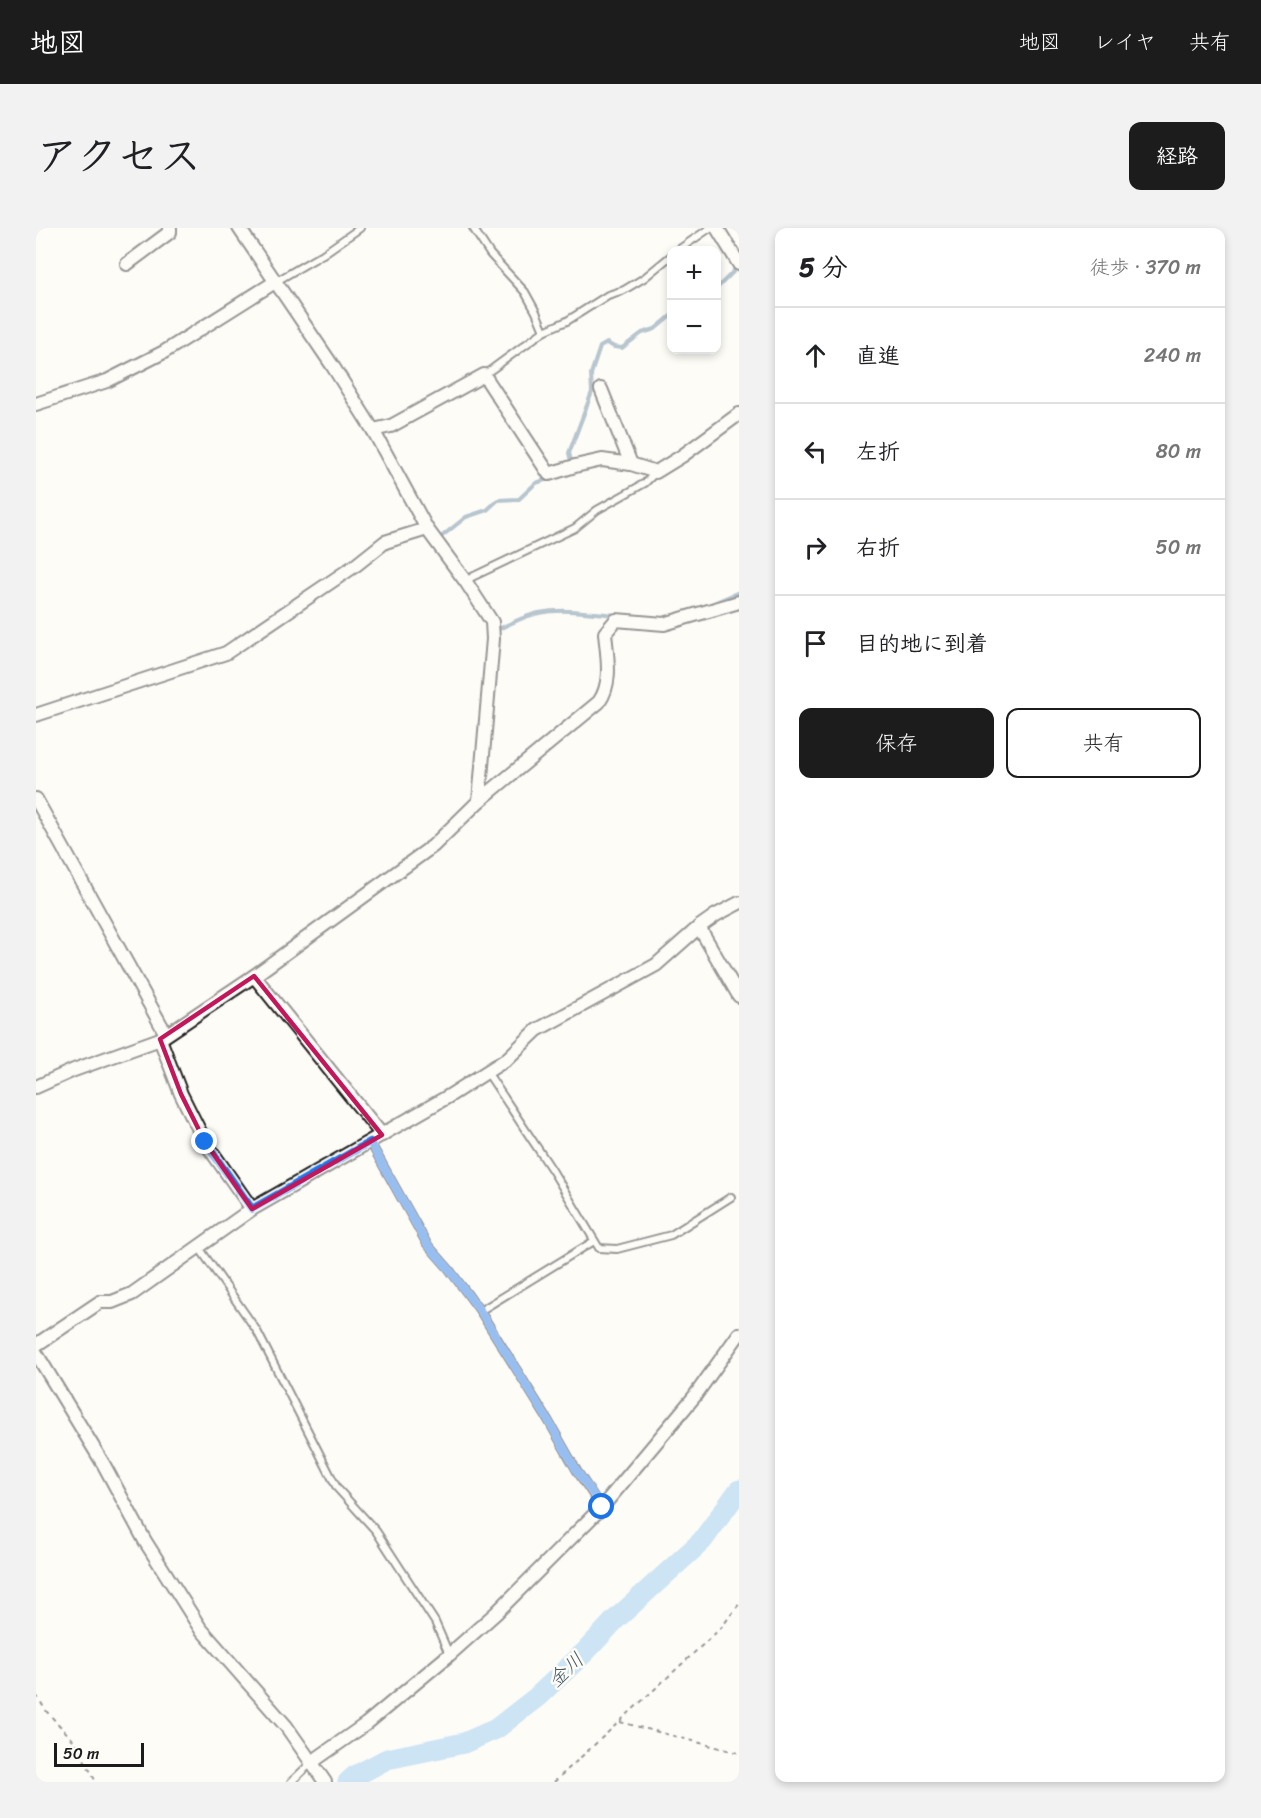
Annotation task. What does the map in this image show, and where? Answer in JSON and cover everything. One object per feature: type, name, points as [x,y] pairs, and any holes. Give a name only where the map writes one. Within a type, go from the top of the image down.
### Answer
[{"type":"street","points":[[127,264],[170,232],[170,228]]},
{"type":"street","points":[[239,228],[373,430],[427,529],[492,622],[493,639],[479,801]]},
{"type":"street","points":[[717,228],[736,259]]},
{"type":"street","points":[[36,404],[107,381],[164,352],[275,282]]},
{"type":"street","points":[[373,430],[391,426],[484,375],[549,474],[602,460],[631,464],[656,472],[739,414]]},
{"type":"street","points":[[601,389],[631,464]]},
{"type":"street","points":[[37,711],[226,653],[356,565],[385,542],[427,529]]},
{"type":"street","points":[[36,1087],[163,1037],[254,976],[434,846],[479,801],[599,702],[606,692],[608,679],[605,633],[616,620],[664,624],[739,604]]},
{"type":"street","points":[[36,799],[163,1037],[181,1094],[205,1142],[252,1209]]},
{"type":"street","points":[[38,1339],[100,1302],[112,1302],[132,1294],[252,1209],[382,1135],[507,1059],[537,1030],[656,965],[699,927],[739,903]]},
{"type":"street","points":[[699,927],[739,996]]},
{"type":"street","points":[[254,976],[382,1135]]},
{"type":"street","points":[[312,1762],[366,1724],[450,1654],[496,1613],[602,1507],[694,1397],[739,1334]]},
{"type":"street","points":[[36,1353],[104,1465],[145,1541],[200,1628],[286,1726],[325,1782]]},
{"type":"lane","points":[[275,282],[323,254],[360,228]]},
{"type":"lane","points":[[473,228],[490,254],[525,292],[544,331]]},
{"type":"lane","points":[[684,246],[710,228]]},
{"type":"lane","points":[[484,375],[544,331],[567,321],[608,295],[624,290],[644,278],[667,259]]},
{"type":"lane","points":[[466,582],[472,577],[575,528],[597,510],[645,483],[656,472]]},
{"type":"lane","points":[[487,1071],[552,1170],[599,1248],[617,1249],[671,1235],[731,1197]]},
{"type":"lane","points":[[370,1142],[427,1244],[480,1311],[577,1471],[602,1507]]},
{"type":"lane","points":[[480,1311],[594,1241]]},
{"type":"lane","points":[[198,1246],[257,1331],[338,1488],[376,1531],[435,1622],[450,1654]]},
{"type":"lane","points":[[291,1782],[312,1762]]},
{"type":"path","points":[[554,1782],[721,1628],[739,1604]]},
{"type":"path","points":[[36,1695],[47,1712],[75,1742],[96,1782]]},
{"type":"path","points":[[620,1722],[739,1754]]},
{"type":"highlighted area","points":[[254,976],[382,1135],[252,1209],[205,1142],[181,1094],[160,1039]]},
{"type":"waterway","points":[[721,284],[737,265]]},
{"type":"waterway","points":[[572,465],[569,453],[592,392],[591,374],[600,347],[607,343],[622,348],[642,333],[655,329],[667,319]]},
{"type":"waterway","points":[[441,537],[466,517],[487,510],[498,500],[519,499],[536,483],[551,478]]},
{"type":"waterway","points":[[711,604],[739,592]]},
{"type":"waterway","points":[[495,631],[517,620],[539,613],[577,611],[616,615]]},
{"type":"waterway","name":"金川","points":[[348,1782],[387,1759],[464,1743],[496,1729],[537,1697],[615,1620],[702,1541],[739,1490]]},
{"type":"route","points":[[205,1142],[252,1209],[370,1142],[427,1244],[480,1311],[577,1471],[602,1507]]}]
